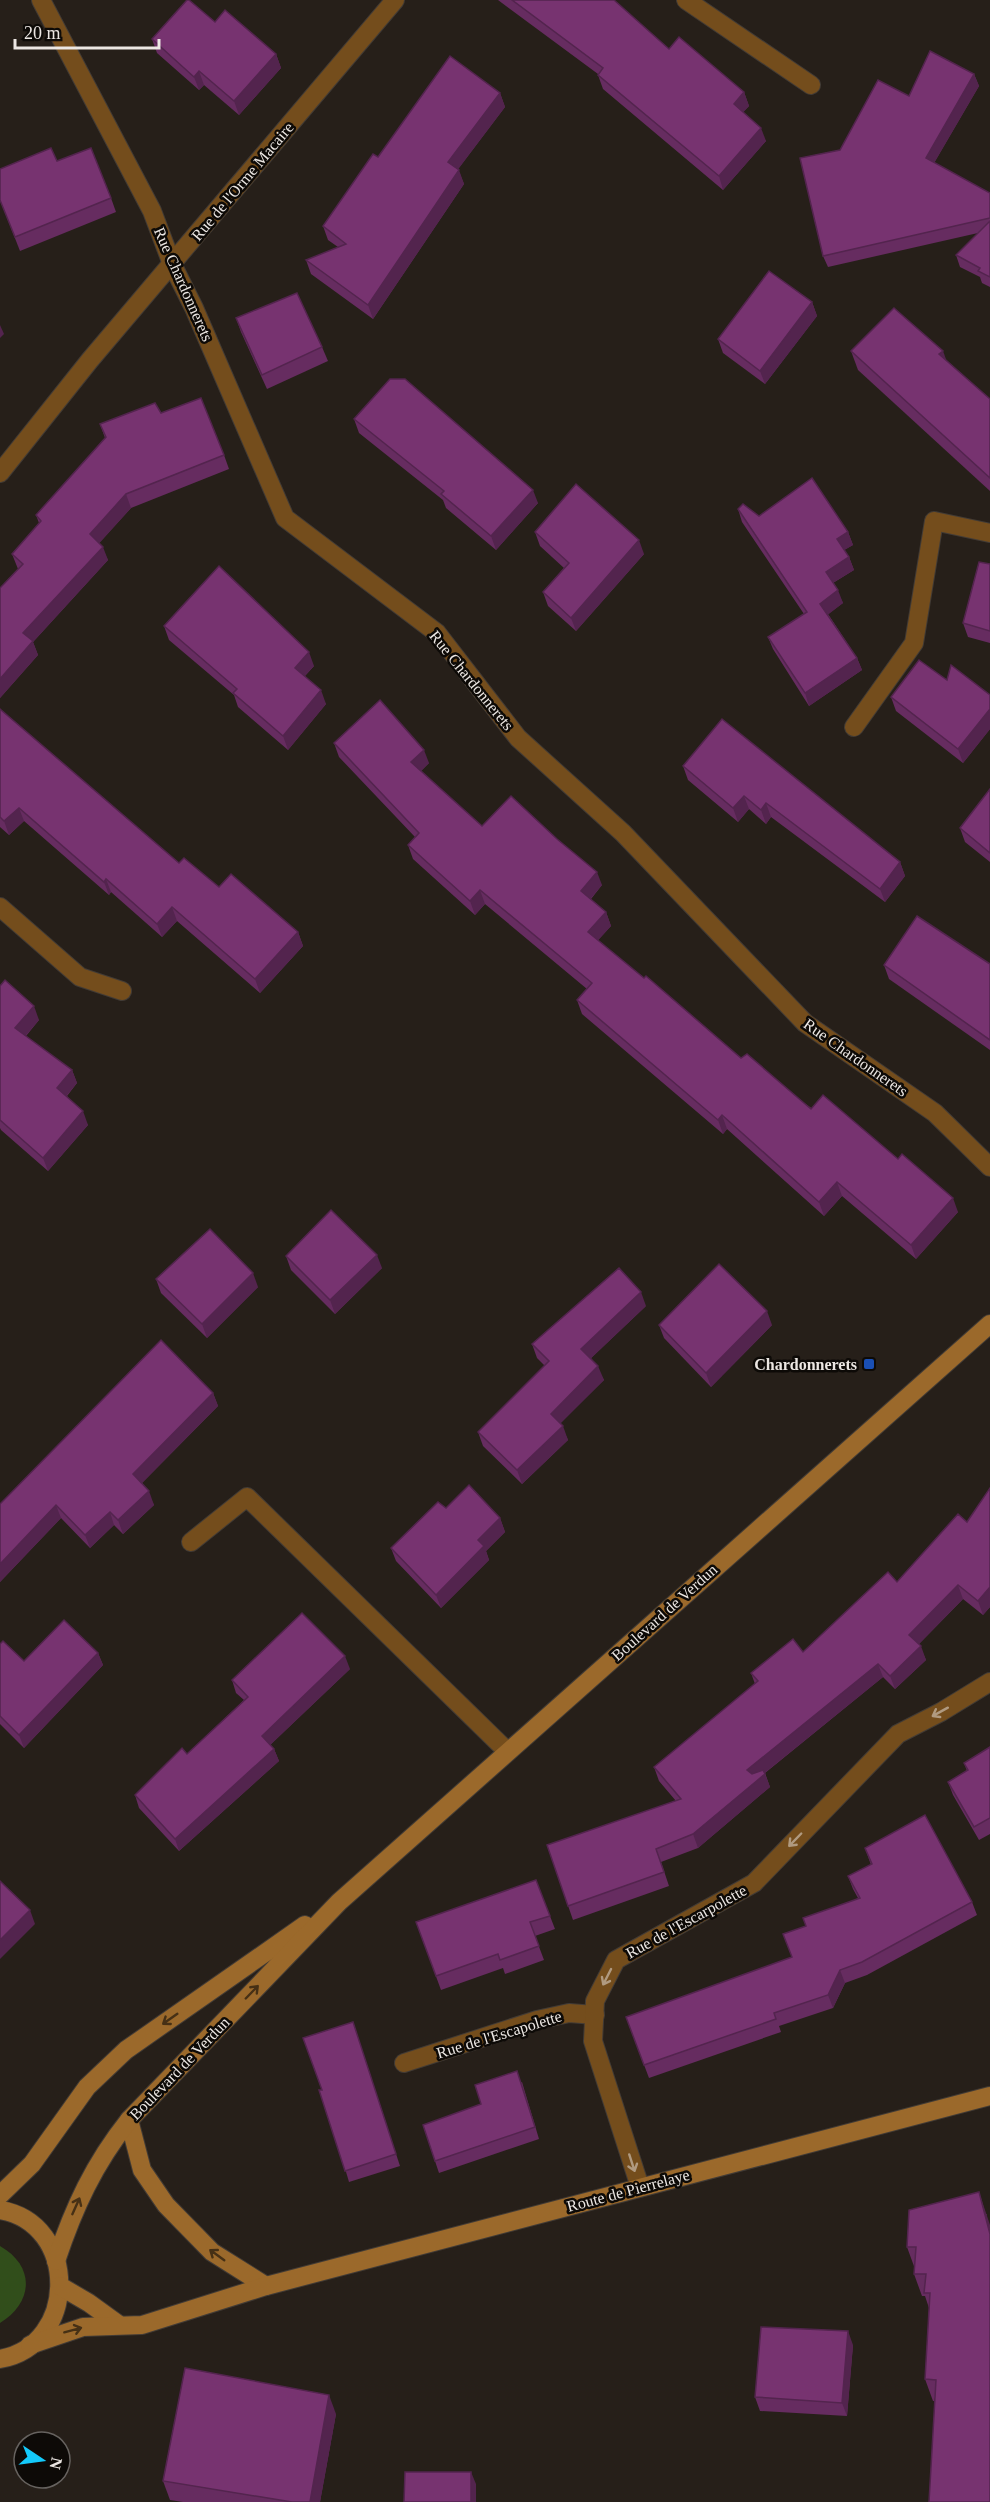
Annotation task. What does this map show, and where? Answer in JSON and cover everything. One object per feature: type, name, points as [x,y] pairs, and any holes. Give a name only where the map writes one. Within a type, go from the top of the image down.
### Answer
[{"type":"main road","name":"Boulevard de Verdun","points":[[56,2261],[69,2223],[88,2180],[110,2144],[129,2120],[339,1902],[990,1324]]},
{"type":"main road","name":"Boulevard de Verdun","points":[[0,2195],[32,2164],[87,2087],[126,2050],[339,1902]]},
{"type":"main road","name":"Route de Pierrelaye","points":[[0,2359],[14,2355],[30,2345],[82,2327],[142,2325],[266,2286],[990,2096]]},
{"type":"main road","points":[[129,2120],[142,2170],[166,2205],[212,2253],[266,2286]]},
{"type":"main road","points":[[0,2210],[30,2223],[48,2244],[56,2261],[60,2286],[53,2316],[43,2332],[30,2345]]},
{"type":"main road","points":[[60,2286],[89,2303],[118,2325]]},
{"type":"street","name":"Rue Chardonnerets","points":[[41,0],[152,211],[172,264],[194,308],[285,518],[437,633],[518,738],[623,832],[805,1023],[936,1113],[990,1167]]},
{"type":"street","name":"Rue de l'Orme Macaire","points":[[0,473],[90,360],[394,0]]},
{"type":"street","points":[[686,0],[811,85]]},
{"type":"street","points":[[854,727],[914,643],[934,521],[990,532]]},
{"type":"street","points":[[0,907],[80,977],[122,991]]},
{"type":"street","points":[[191,1542],[247,1497],[507,1751]]},
{"type":"street","name":"Rue de l'Escarpolette","points":[[640,2187],[593,2041],[595,2001],[616,1960],[754,1883],[898,1734],[990,1682]]},
{"type":"street","name":"Rue de l'Escapolette","points":[[404,2063],[537,2020],[569,2013],[595,2015]]},
{"type":"green space","points":[[0,2246],[20,2264],[26,2284],[19,2305],[0,2323]]},
{"type":"building","points":[[187,0],[215,22],[225,10],[276,54],[234,101],[199,71],[194,77],[152,39]]},
{"type":"building","points":[[512,0],[614,0],[669,49],[679,37],[744,92],[734,104],[761,128],[719,176],[598,75],[603,68]]},
{"type":"building","points":[[930,51],[974,74],[926,158],[990,193],[990,218],[823,256],[800,158],[840,150],[878,80],[909,96]]},
{"type":"building","points":[[450,56],[500,93],[448,162],[459,170],[368,305],[306,260],[346,244],[323,226],[373,154],[378,157]]},
{"type":"building","points":[[51,148],[57,161],[91,148],[111,198],[15,237],[0,200],[0,169]]},
{"type":"building","points":[[990,221],[990,277],[978,271],[980,268],[956,255]]},
{"type":"building","points":[[769,271],[812,302],[760,371],[718,339]]},
{"type":"building","points":[[297,293],[322,347],[262,375],[236,318]]},
{"type":"building","points":[[894,308],[943,351],[939,354],[990,399],[990,478],[851,351]]},
{"type":"building","points":[[390,379],[405,379],[533,490],[491,536],[441,494],[444,491],[354,419]]},
{"type":"building","points":[[201,398],[224,455],[126,494],[90,534],[103,547],[23,633],[33,641],[0,679],[0,588],[23,564],[12,554],[41,521],[36,515],[106,437],[100,424],[155,403],[161,413]]},
{"type":"building","points":[[812,478],[848,532],[837,539],[849,557],[826,572],[838,590],[820,604],[857,658],[805,693],[768,637],[807,612],[738,509],[743,504],[759,516]]},
{"type":"building","points":[[576,484],[639,540],[571,618],[543,592],[569,563],[535,532]]},
{"type":"building","points":[[979,562],[990,564],[990,631],[963,623]]},
{"type":"building","points":[[219,566],[309,652],[295,668],[321,690],[283,736],[233,693],[237,689],[164,626]]},
{"type":"building","points":[[919,660],[947,680],[951,665],[990,695],[990,709],[958,749],[891,697]]},
{"type":"building","points":[[380,700],[424,750],[411,762],[482,826],[511,796],[597,872],[581,891],[606,912],[588,932],[644,978],[646,976],[741,1058],[747,1054],[811,1109],[823,1095],[898,1159],[902,1154],[953,1198],[911,1245],[837,1182],[819,1202],[722,1115],[718,1120],[577,1000],[592,983],[480,890],[470,901],[408,845],[419,833],[334,743]]},
{"type":"building","points":[[0,709],[179,863],[184,858],[219,887],[231,874],[298,932],[255,979],[172,907],[157,924],[106,879],[104,882],[19,808],[4,821],[0,817]]},
{"type":"building","points":[[722,719],[900,862],[880,889],[766,803],[761,810],[744,796],[733,808],[683,766]]},
{"type":"building","points":[[990,789],[990,853],[960,828]]},
{"type":"building","points":[[917,916],[990,964],[990,1040],[884,965]]},
{"type":"building","points":[[5,980],[34,1006],[15,1028],[72,1070],[57,1088],[83,1111],[43,1158],[0,1120],[0,986]]},
{"type":"building","points":[[331,1210],[377,1255],[330,1300],[286,1256]]},
{"type":"building","points":[[210,1229],[253,1273],[202,1324],[156,1279]]},
{"type":"building","points":[[719,1264],[767,1311],[706,1373],[659,1325]]},
{"type":"building","points":[[619,1268],[641,1292],[581,1349],[598,1366],[551,1414],[563,1426],[517,1470],[478,1432],[549,1361],[532,1344]]},
{"type":"building","points":[[161,1340],[213,1393],[133,1474],[149,1491],[118,1520],[110,1512],[85,1535],[56,1505],[0,1564],[0,1504]]},
{"type":"building","points":[[469,1485],[500,1518],[478,1540],[484,1546],[436,1595],[391,1548],[438,1502],[446,1508]]},
{"type":"building","points":[[990,1488],[990,1587],[978,1601],[958,1585],[909,1635],[921,1646],[890,1676],[878,1664],[747,1770],[752,1774],[763,1770],[765,1774],[693,1834],[656,1849],[664,1872],[568,1906],[547,1845],[681,1799],[654,1767],[758,1681],[751,1673],[793,1639],[803,1652],[888,1572],[897,1582],[958,1514],[967,1522]]},
{"type":"building","points":[[302,1613],[345,1656],[262,1736],[274,1749],[175,1839],[135,1795],[182,1748],[187,1754],[248,1697],[232,1680]]},
{"type":"building","points":[[64,1620],[98,1653],[19,1735],[0,1716],[0,1644],[3,1641],[24,1661]]},
{"type":"building","points":[[990,1747],[990,1818],[974,1827],[948,1782],[968,1770],[964,1763]]},
{"type":"building","points":[[925,1815],[972,1902],[862,1962],[840,1970],[828,1995],[774,2013],[776,2019],[644,2065],[626,2017],[792,1957],[783,1934],[806,1926],[803,1918],[860,1898],[848,1876],[872,1864],[865,1848]]},
{"type":"building","points":[[536,1880],[550,1916],[530,1922],[539,1946],[500,1960],[498,1954],[436,1976],[416,1922]]},
{"type":"building","points":[[0,1881],[30,1910],[0,1940]]},
{"type":"building","points":[[353,2022],[396,2154],[345,2171],[319,2090],[322,2090],[303,2038]]},
{"type":"building","points":[[517,2071],[535,2127],[435,2161],[423,2125],[481,2104],[475,2085]]},
{"type":"building","points":[[979,2192],[990,2234],[990,2502],[929,2502],[936,2380],[925,2379],[930,2293],[924,2293],[926,2274],[914,2274],[916,2247],[907,2247],[909,2210]]},
{"type":"building","points":[[761,2327],[848,2331],[842,2403],[755,2397]]},
{"type":"building","points":[[185,2368],[329,2395],[310,2502],[292,2502],[163,2481]]},
{"type":"building","points":[[405,2472],[471,2472],[471,2502],[404,2502]]},
{"type":"place","name":"Chardonnerets","points":[[869,1364]]}]
